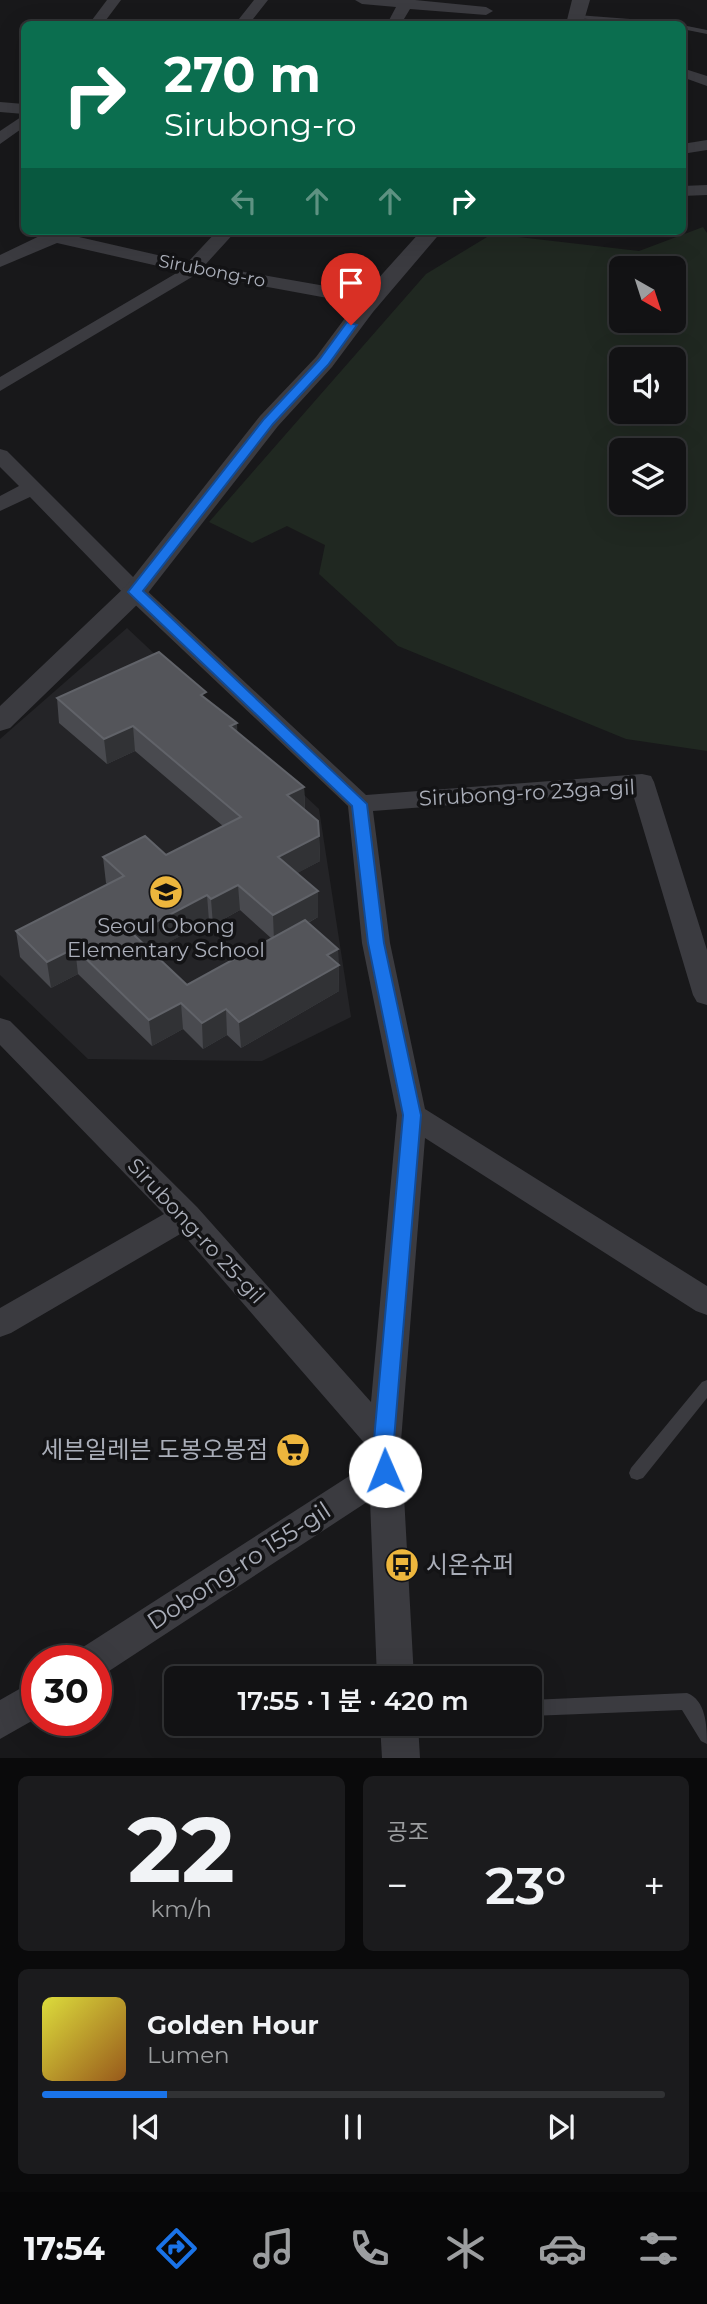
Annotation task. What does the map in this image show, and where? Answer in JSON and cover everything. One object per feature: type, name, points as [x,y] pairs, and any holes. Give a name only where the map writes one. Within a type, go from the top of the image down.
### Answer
[{"type":"street","points":[[98,21],[114,0]]},
{"type":"street","points":[[244,21],[261,0]]},
{"type":"street","points":[[362,0],[407,2],[486,12]]},
{"type":"street","points":[[396,21],[407,2]]},
{"type":"street","points":[[686,73],[707,80]]},
{"type":"street","points":[[0,107],[21,109]]},
{"type":"street","points":[[0,139],[21,122]]},
{"type":"street","points":[[686,148],[707,145]]},
{"type":"street","points":[[686,191],[707,190]]},
{"type":"street","points":[[0,262],[55,235]]},
{"type":"street","name":"Sirubong-ro","points":[[61,235],[192,268],[371,300]]},
{"type":"street","points":[[0,385],[192,268],[223,235]]},
{"type":"street","points":[[0,722],[135,592],[269,421],[324,362],[371,300],[428,235]]},
{"type":"street","points":[[0,455],[135,592],[360,804],[376,943],[412,1115],[384,1456],[395,1666]]},
{"type":"street","points":[[0,505],[32,487]]},
{"type":"street","name":"Sirubong-ro 23ga-gil","points":[[360,804],[642,782],[707,995]]},
{"type":"street","name":"Sirubong-ro 25-gil","points":[[0,1028],[186,1216],[384,1456]]},
{"type":"street","points":[[412,1115],[707,1302]]},
{"type":"street","points":[[0,1324],[186,1216]]},
{"type":"street","name":"Dobong-ro 155-gil","points":[[112,1648],[384,1456]]},
{"type":"street","points":[[0,1721],[21,1707]]},
{"type":"street","points":[[400,1736],[401,1758]]},
{"type":"lane","points":[[578,14],[642,21]]},
{"type":"lane","points":[[686,28],[707,32]]},
{"type":"lane","points":[[637,1473],[707,1387]]},
{"type":"lane","points":[[542,1707],[687,1701],[707,1735]]},
{"type":"shaded area","points":[[703,227],[707,233],[707,751],[626,739],[398,646],[319,574],[325,545],[287,526],[252,543],[209,522],[426,274],[490,235],[639,251]]},
{"type":"shaded area","name":"Seoul Obong Elementary School","points":[[127,628],[319,809],[351,1017],[262,1061],[88,1059],[0,975],[0,739]]},
{"type":"building","points":[[159,652],[206,692],[201,695],[237,723],[230,726],[304,787],[287,795],[318,821],[319,836],[278,857],[318,891],[273,915],[238,885],[211,899],[207,895],[133,934],[187,985],[305,920],[338,949],[327,955],[339,965],[239,1022],[226,1009],[202,1023],[181,1003],[149,1020],[75,948],[47,962],[16,931],[124,876],[103,857],[145,836],[166,855],[241,817],[133,726],[104,739],[57,698]]},
{"type":"place","name":"Seoul Obong Elementary School","points":[[166,892]]},
{"type":"place","name":"세븐일레븐 도봉오봉점","points":[[293,1450]]},
{"type":"place","name":"시온슈퍼","points":[[402,1565]]},
{"type":"route","points":[[351,325],[324,362],[269,421],[239,463],[135,592],[360,804],[376,943],[412,1115],[384,1440],[385,1471]]}]
